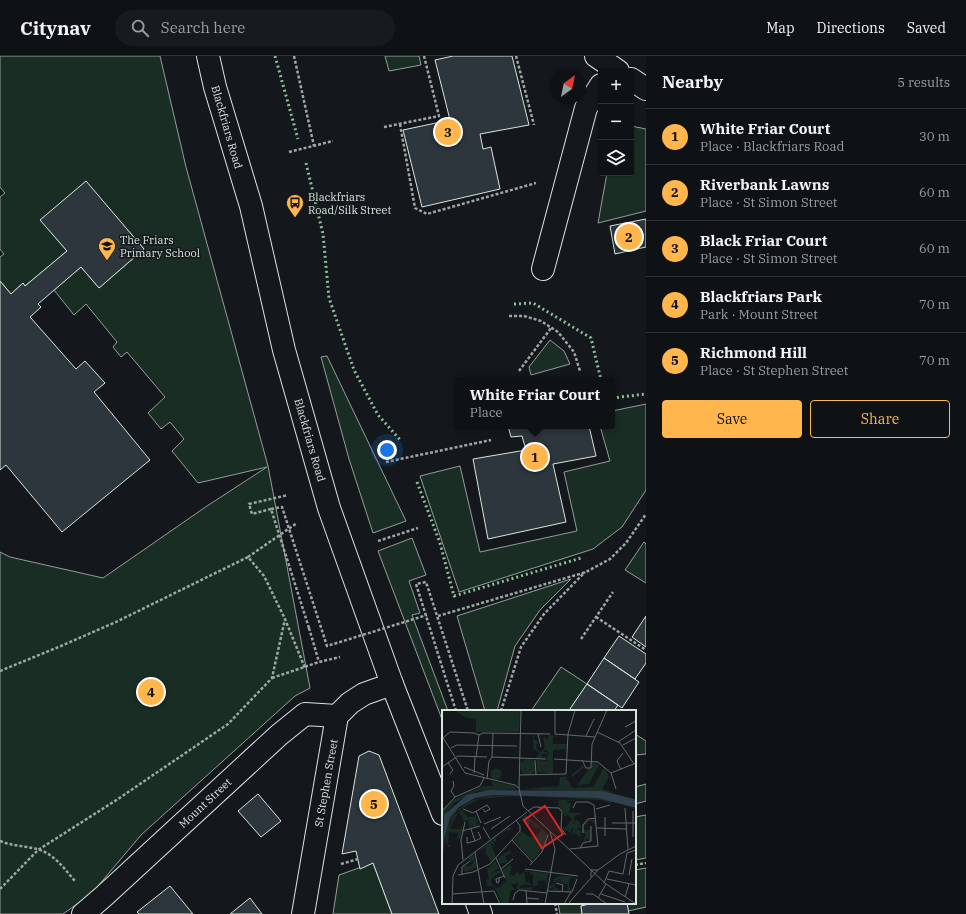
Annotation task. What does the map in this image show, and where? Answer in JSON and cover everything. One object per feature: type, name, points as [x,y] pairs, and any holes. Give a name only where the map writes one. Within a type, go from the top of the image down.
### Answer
[{"type":"main road","name":"Blackfriars Road","points":[[208,56],[215,87],[251,206],[284,350],[329,508],[392,684],[442,811]]},
{"type":"main road","points":[[634,81],[646,89]]},
{"type":"main road","points":[[543,270],[586,108],[598,87]]},
{"type":"main road","points":[[337,716],[350,703],[364,694],[392,684]]},
{"type":"main road","name":"Mount Street","points":[[89,909],[278,735],[297,720],[305,714],[337,716]]},
{"type":"main road","name":"St Stephen Street","points":[[303,914],[337,716]]},
{"type":"main road","points":[[477,904],[481,914]]},
{"type":"path","points":[[294,56],[314,146]]},
{"type":"path","points":[[384,127],[439,116],[424,56]]},
{"type":"path","points":[[516,56],[534,125]]},
{"type":"path","points":[[400,124],[415,208],[427,214],[540,182]]},
{"type":"path","points":[[288,152],[333,140]]},
{"type":"path","points":[[509,316],[524,316],[541,321],[558,332],[574,352],[580,372]]},
{"type":"path","points":[[519,371],[551,328]]},
{"type":"path","points":[[386,462],[491,440]]},
{"type":"path","points":[[288,495],[249,504],[252,514],[282,507],[327,646],[427,616]]},
{"type":"path","points":[[272,509],[319,662]]},
{"type":"path","points":[[438,616],[586,572],[610,559],[626,544],[646,514]]},
{"type":"path","points":[[0,671],[116,622],[248,557],[297,523]]},
{"type":"path","points":[[378,541],[418,528]]},
{"type":"path","points":[[248,557],[264,576],[286,619],[305,668]]},
{"type":"path","points":[[501,710],[520,647],[544,614],[586,572]]},
{"type":"path","points":[[456,710],[416,584],[426,582],[468,710]]},
{"type":"path","points":[[581,639],[613,592]]},
{"type":"path","points":[[596,617],[646,650]]},
{"type":"path","points":[[272,678],[286,619]]},
{"type":"path","points":[[0,889],[38,850],[118,799],[228,724],[272,678],[319,662],[340,657]]},
{"type":"path","points":[[0,841],[8,845],[38,850],[55,858],[89,909]]},
{"type":"path","points":[[340,864],[358,859]]},
{"type":"path","points":[[636,865],[646,863]]},
{"type":"path","points":[[555,904],[557,914]]},
{"type":"green space","points":[[0,56],[160,56],[186,167],[268,466],[310,688],[295,696],[141,835],[92,893],[63,914],[0,914],[0,552],[10,557],[103,578],[207,506],[267,467],[198,483],[172,451],[184,439],[170,422],[161,429],[148,413],[165,397],[127,352],[121,357],[113,347],[117,342],[86,304],[74,315],[54,290],[81,267],[99,288],[144,249],[86,182],[41,220],[67,251],[25,286],[23,283],[11,294],[0,281],[0,257],[4,254],[0,249],[0,197],[5,193],[0,187]]},
{"type":"green space","points":[[385,56],[419,56],[421,65],[389,71]]},
{"type":"green space","points":[[634,127],[646,129],[646,211],[598,223],[606,176],[634,176]]},
{"type":"green space","points":[[550,340],[564,351],[570,364],[531,375],[529,367]]},
{"type":"green space","points":[[327,356],[406,521],[373,533],[349,459],[321,357]]},
{"type":"green space","points":[[646,404],[646,490],[622,527],[593,549],[459,592],[420,476],[460,466],[480,552],[577,531],[564,472],[610,461],[601,429],[615,429],[615,410]]},
{"type":"green space","points":[[412,538],[426,575],[409,581],[420,613],[412,615],[448,710],[442,710],[442,719],[378,551]]},
{"type":"green space","points":[[644,542],[646,544],[646,583],[625,570]]},
{"type":"green space","points":[[571,579],[540,610],[515,646],[497,710],[485,710],[457,616]]},
{"type":"green space","points":[[561,667],[587,684],[570,709],[572,710],[532,710]]},
{"type":"green space","points":[[636,735],[646,741],[646,754],[636,755]]},
{"type":"green space","points":[[646,784],[646,801],[636,804],[636,787]]},
{"type":"green space","points":[[646,815],[646,858],[636,860],[636,817]]},
{"type":"green space","points":[[373,863],[392,914],[333,914],[339,875]]},
{"type":"green space","points":[[646,868],[646,907],[628,911],[627,904],[636,904],[636,870]]},
{"type":"green space","points":[[558,904],[590,904],[581,906],[582,914],[560,914]]},
{"type":"building","points":[[453,56],[512,56],[529,125],[480,134],[483,149],[491,147],[500,189],[422,207],[403,130],[450,120],[435,60]]},
{"type":"building","points":[[86,181],[144,249],[99,288],[81,267],[38,304],[41,307],[30,317],[76,369],[85,361],[105,383],[94,392],[150,460],[62,532],[6,465],[0,470],[0,281],[11,294],[23,283],[25,286],[67,251],[40,220]]},
{"type":"building","points":[[646,219],[646,247],[615,254],[610,226]]},
{"type":"building","points":[[509,429],[590,429],[596,456],[553,464],[566,522],[488,539],[473,459],[526,450],[522,436],[511,437]]},
{"type":"building","points":[[646,616],[646,647],[632,637]]},
{"type":"building","points":[[619,636],[646,654],[646,663],[635,679],[604,658]]},
{"type":"building","points":[[604,658],[639,682],[622,708],[587,684]]},
{"type":"building","points":[[587,684],[618,705],[615,710],[570,709]]},
{"type":"building","points":[[369,751],[379,755],[439,914],[392,914],[373,863],[360,869],[356,851],[342,854],[359,756]]},
{"type":"building","points":[[258,794],[281,821],[261,837],[238,811]]},
{"type":"building","points":[[170,886],[193,914],[139,914],[137,912]]},
{"type":"building","points":[[250,898],[262,914],[230,914]]},
{"type":"building","points":[[590,904],[627,904],[629,914],[582,914],[581,906]]},
{"type":"hedge","points":[[275,56],[298,139]]},
{"type":"hedge","points":[[306,163],[323,234],[329,298],[354,370],[378,415],[401,441]]},
{"type":"hedge","points":[[514,304],[533,303],[591,338],[600,377]]},
{"type":"hedge","points":[[615,398],[646,394]]},
{"type":"hedge","points":[[417,482],[440,543],[454,596],[581,558]]},
{"type":"place","name":"Black Friar Court","points":[[448,132]]},
{"type":"place","name":"Blackfriars Road/Silk Street","points":[[295,218]]},
{"type":"place","name":"Riverbank Lawns","points":[[629,237]]},
{"type":"place","name":"The Friars Primary School","points":[[107,261]]},
{"type":"place","name":"White Friar Court","points":[[535,457]]},
{"type":"place","name":"Blackfriars Park","points":[[151,692]]},
{"type":"place","name":"Richmond Hill","points":[[374,804]]}]
